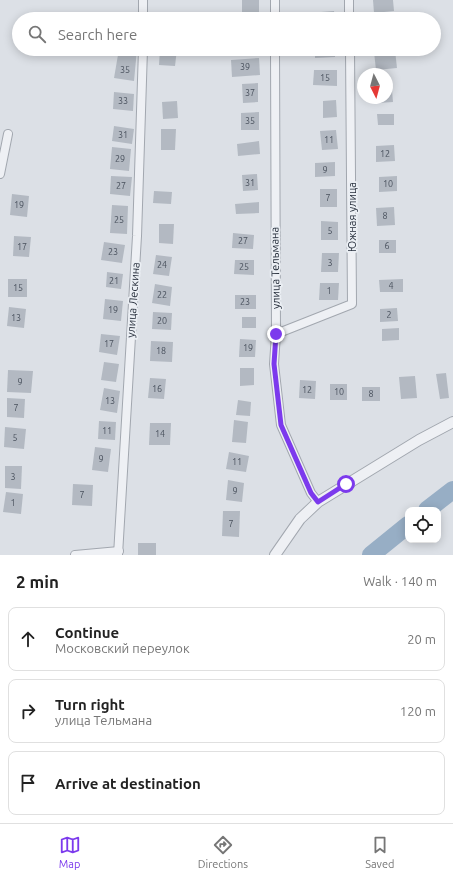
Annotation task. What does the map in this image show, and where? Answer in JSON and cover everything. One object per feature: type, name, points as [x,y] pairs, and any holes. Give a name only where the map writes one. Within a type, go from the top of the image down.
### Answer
[{"type":"street","points":[[143,0],[143,12]]},
{"type":"street","points":[[275,0],[275,12]]},
{"type":"street","points":[[349,0],[349,12]]},
{"type":"street","name":"улица Лескина","points":[[75,555],[118,553],[137,236],[143,56]]},
{"type":"street","name":"улица Тельмана","points":[[274,56],[276,334],[274,364],[281,425],[311,493],[318,502]]},
{"type":"street","name":"Южная улица","points":[[276,334],[352,304],[350,56]]},
{"type":"street","points":[[0,174],[8,134]]},
{"type":"street","points":[[275,555],[300,519],[318,502],[419,440],[453,422]]},
{"type":"building","points":[[242,0],[259,0],[259,12],[242,12]]},
{"type":"building","points":[[373,0],[393,0],[394,11],[374,12]]},
{"type":"building","points":[[118,56],[136,56],[134,81],[114,78]]},
{"type":"building","points":[[160,56],[176,56],[175,66],[159,65]]},
{"type":"building","points":[[315,56],[335,56],[335,57],[315,58]]},
{"type":"building","points":[[374,56],[396,56],[397,68],[376,68]]},
{"type":"building","points":[[259,58],[260,75],[232,77],[231,60]]},
{"type":"building","points":[[314,70],[337,70],[337,86],[313,85]]},
{"type":"building","points":[[258,83],[258,102],[243,103],[242,84]]},
{"type":"building","points":[[114,92],[134,94],[133,111],[113,109]]},
{"type":"building","points":[[336,100],[337,117],[323,118],[323,101]]},
{"type":"building","points":[[177,101],[178,118],[163,119],[162,102]]},
{"type":"building","points":[[259,112],[259,130],[241,130],[241,113]]},
{"type":"building","points":[[377,114],[394,114],[394,125],[378,125]]},
{"type":"building","points":[[114,126],[134,129],[132,144],[112,141]]},
{"type":"building","points":[[161,129],[176,129],[175,150],[161,150]]},
{"type":"building","points":[[336,130],[338,149],[322,150],[320,131]]},
{"type":"building","points":[[259,141],[260,154],[238,156],[237,144]]},
{"type":"building","points":[[394,145],[395,161],[376,162],[376,146]]},
{"type":"building","points":[[112,147],[131,149],[129,171],[110,169]]},
{"type":"building","points":[[335,162],[335,176],[315,177],[315,163]]},
{"type":"building","points":[[257,174],[258,190],[243,191],[242,175]]},
{"type":"building","points":[[111,176],[132,177],[130,196],[110,194]]},
{"type":"building","points":[[397,176],[397,191],[379,192],[379,177]]},
{"type":"building","points":[[320,189],[337,189],[337,207],[320,207]]},
{"type":"building","points":[[154,191],[172,192],[171,204],[153,203]]},
{"type":"building","points":[[12,194],[29,196],[27,217],[10,215]]},
{"type":"building","points":[[259,202],[259,213],[236,214],[235,204]]},
{"type":"building","points":[[112,205],[128,206],[127,234],[110,233]]},
{"type":"building","points":[[394,207],[395,225],[377,226],[376,208]]},
{"type":"building","points":[[321,221],[338,222],[338,240],[321,240]]},
{"type":"building","points":[[159,224],[174,224],[173,244],[159,243]]},
{"type":"building","points":[[233,233],[254,235],[253,249],[232,248]]},
{"type":"building","points":[[14,236],[31,237],[29,257],[13,256]]},
{"type":"building","points":[[379,240],[396,240],[396,253],[379,253]]},
{"type":"building","points":[[104,242],[125,245],[122,263],[101,260]]},
{"type":"building","points":[[322,253],[339,253],[338,272],[321,272]]},
{"type":"building","points":[[156,255],[172,257],[169,276],[153,274]]},
{"type":"building","points":[[235,260],[254,260],[254,275],[234,274]]},
{"type":"building","points":[[107,272],[123,274],[121,289],[106,287]]},
{"type":"building","points":[[8,279],[27,279],[27,297],[8,297]]},
{"type":"building","points":[[403,279],[403,292],[380,292],[379,280]]},
{"type":"building","points":[[320,283],[339,283],[338,300],[319,300]]},
{"type":"building","points":[[155,284],[172,287],[170,306],[152,303]]},
{"type":"building","points":[[235,295],[256,295],[256,309],[235,309]]},
{"type":"building","points":[[105,299],[123,301],[121,321],[103,319]]},
{"type":"building","points":[[9,307],[26,309],[24,328],[7,326]]},
{"type":"building","points":[[397,308],[398,321],[380,322],[380,309]]},
{"type":"building","points":[[153,312],[172,313],[171,330],[152,329]]},
{"type":"building","points":[[242,317],[256,317],[256,328],[242,328]]},
{"type":"building","points":[[399,328],[399,340],[382,341],[382,329]]},
{"type":"building","points":[[101,334],[120,336],[117,355],[99,352]]},
{"type":"building","points":[[240,339],[256,340],[255,357],[239,357]]},
{"type":"building","points":[[151,341],[173,342],[172,362],[150,361]]},
{"type":"building","points":[[104,362],[119,364],[116,382],[101,380]]},
{"type":"building","points":[[240,368],[254,368],[254,385],[240,386]]},
{"type":"building","points":[[8,370],[33,371],[31,393],[7,392]]},
{"type":"building","points":[[446,373],[449,398],[440,399],[436,374]]},
{"type":"building","points":[[415,376],[417,398],[401,399],[399,377]]},
{"type":"building","points":[[150,378],[166,379],[164,399],[148,398]]},
{"type":"building","points":[[300,380],[316,381],[315,399],[299,398]]},
{"type":"building","points":[[330,384],[347,384],[347,400],[330,400]]},
{"type":"building","points":[[362,387],[380,387],[380,401],[362,401]]},
{"type":"building","points":[[104,388],[120,391],[117,413],[100,410]]},
{"type":"building","points":[[7,398],[25,399],[24,418],[7,417]]},
{"type":"building","points":[[238,400],[251,402],[250,416],[236,415]]},
{"type":"building","points":[[234,420],[248,422],[246,443],[232,442]]},
{"type":"building","points":[[99,421],[116,422],[115,440],[98,439]]},
{"type":"building","points":[[150,423],[171,423],[170,445],[149,445]]},
{"type":"building","points":[[5,427],[26,429],[24,449],[4,447]]},
{"type":"building","points":[[95,447],[111,449],[108,472],[92,470]]},
{"type":"building","points":[[229,452],[249,456],[246,472],[226,469]]},
{"type":"building","points":[[5,466],[22,466],[21,489],[5,488]]},
{"type":"building","points":[[228,480],[244,483],[242,502],[226,500]]},
{"type":"building","points":[[73,484],[93,485],[92,506],[72,505]]},
{"type":"building","points":[[6,492],[23,494],[21,514],[3,512]]},
{"type":"building","points":[[223,511],[240,511],[239,537],[222,536]]},
{"type":"building","points":[[138,543],[156,543],[156,555],[138,555]]},
{"type":"waterway","points":[[431,507],[453,490]]},
{"type":"waterway","points":[[371,555],[405,527]]},
{"type":"route","points":[[276,334],[274,364],[281,425],[311,493],[318,502],[346,484]]}]
